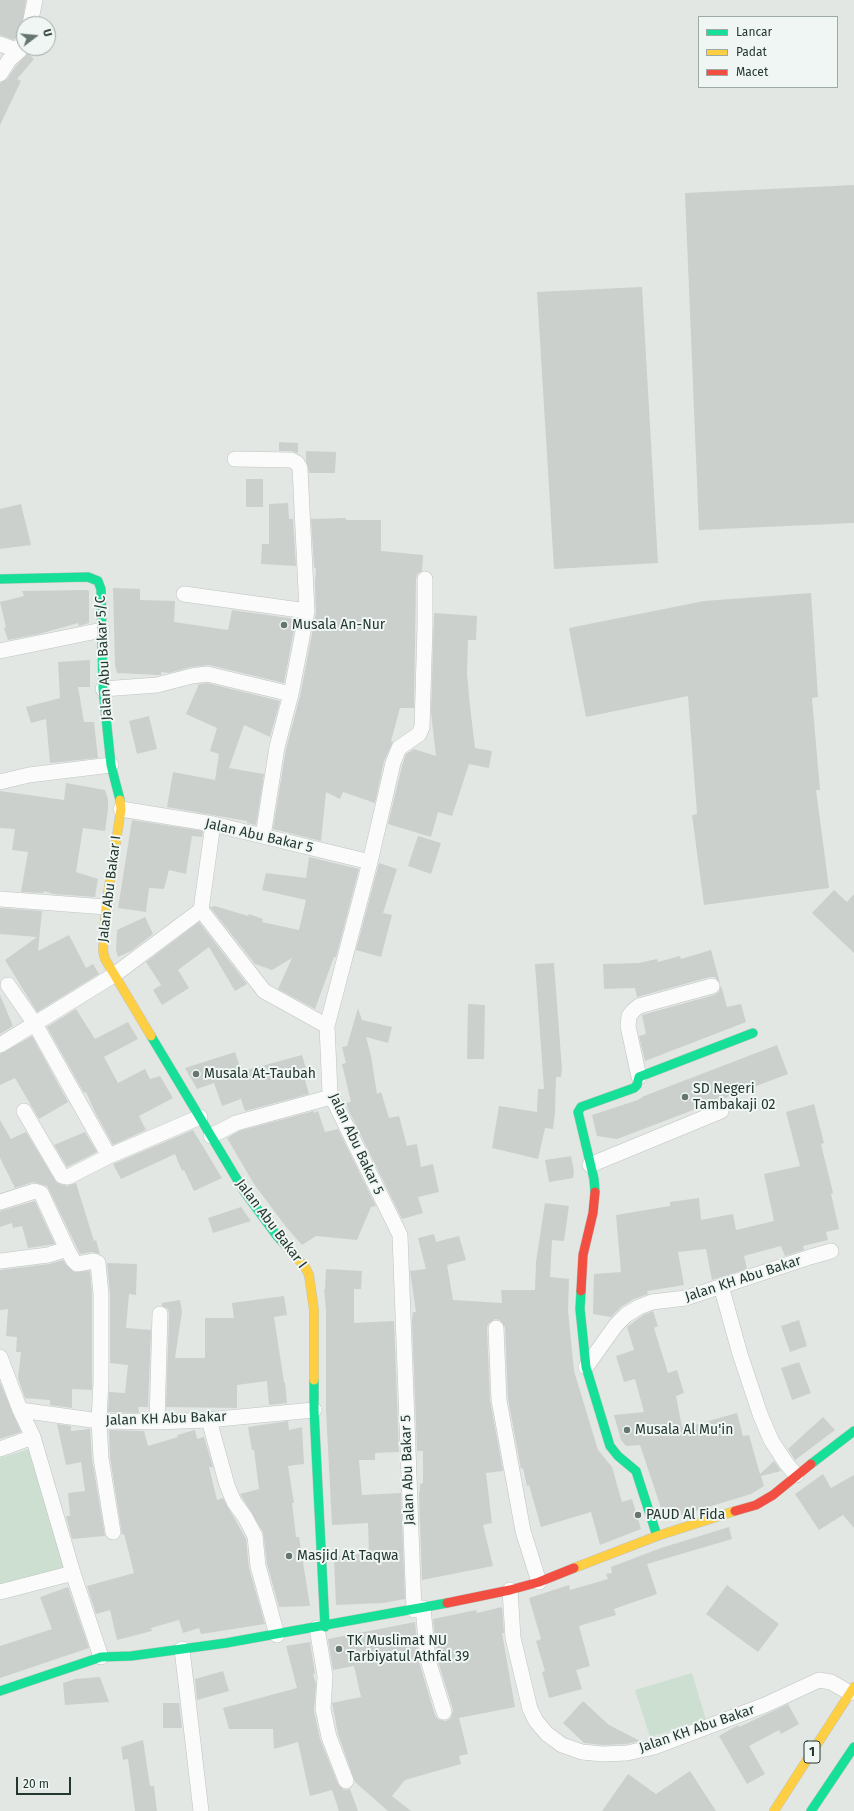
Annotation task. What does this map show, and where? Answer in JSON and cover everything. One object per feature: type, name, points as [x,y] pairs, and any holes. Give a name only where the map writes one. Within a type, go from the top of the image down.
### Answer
[{"type":"main road","name":"Jalan Abu Bakar 5/C","points":[[0,579],[94,578],[98,581],[100,589],[102,630],[102,689],[111,764],[120,797],[121,809]]},
{"type":"main road","name":"Jalan Abu Bakar I","points":[[121,809],[106,907],[103,951],[105,959],[244,1191],[277,1236],[305,1267],[309,1275],[314,1310],[314,1410],[321,1627]]},
{"type":"main road","points":[[657,1536],[636,1471],[618,1456],[610,1446],[586,1366],[580,1309],[583,1255],[593,1213],[595,1195],[578,1112],[581,1107],[586,1104],[634,1088],[637,1085],[639,1077],[753,1033]]},
{"type":"main road","points":[[0,1691],[101,1657],[131,1656],[277,1635],[419,1609],[510,1590],[539,1582],[657,1536],[756,1505],[773,1496],[796,1475],[854,1431]]},
{"type":"main road","name":"1","points":[[774,1811],[852,1690]]},
{"type":"main road","name":"1","points":[[811,1811],[854,1747]]},
{"type":"street","points":[[32,16],[35,0]]},
{"type":"street","points":[[0,44],[16,45]]},
{"type":"street","points":[[0,74],[16,51]]},
{"type":"street","points":[[234,459],[291,460],[297,463],[300,468],[307,611],[291,694],[277,747],[263,836]]},
{"type":"street","points":[[370,862],[393,762],[399,748],[419,734],[422,727],[425,579]]},
{"type":"street","points":[[184,594],[307,611]]},
{"type":"street","points":[[0,652],[102,630]]},
{"type":"street","points":[[102,689],[157,685],[192,676],[207,674],[291,694]]},
{"type":"street","points":[[0,782],[29,775],[111,764]]},
{"type":"street","name":"Jalan Abu Bakar 5","points":[[121,809],[214,824],[370,862],[327,1026],[331,1097],[400,1235],[419,1609],[428,1660],[444,1712]]},
{"type":"street","points":[[0,1045],[114,975],[201,910],[214,824]]},
{"type":"street","points":[[0,899],[106,907]]},
{"type":"street","points":[[201,910],[264,991],[327,1026]]},
{"type":"street","points":[[8,985],[35,1024],[109,1156]]},
{"type":"street","points":[[639,1077],[628,1026],[629,1016],[639,1006],[712,986]]},
{"type":"street","points":[[211,1136],[236,1123],[331,1097]]},
{"type":"street","points":[[590,1165],[721,1111]]},
{"type":"street","points":[[24,1112],[62,1176],[68,1177],[109,1156],[200,1117]]},
{"type":"street","points":[[0,1202],[34,1191],[41,1193],[73,1260],[77,1264],[94,1261],[98,1263],[101,1294],[101,1381],[99,1421],[101,1458],[113,1532]]},
{"type":"street","points":[[0,1261],[48,1255],[67,1249]]},
{"type":"street","name":"Jalan KH Abu Bakar","points":[[586,1366],[616,1325],[626,1315],[639,1307],[652,1302],[686,1298],[831,1251]]},
{"type":"street","points":[[721,1286],[740,1354],[760,1414],[771,1440],[796,1475]]},
{"type":"street","points":[[157,1422],[160,1314]]},
{"type":"street","points":[[496,1328],[498,1400],[523,1531],[539,1582]]},
{"type":"street","points":[[0,1357],[20,1410],[33,1438],[101,1657]]},
{"type":"street","name":"Jalan KH Abu Bakar","points":[[20,1410],[99,1421],[157,1422],[209,1420],[314,1410]]},
{"type":"street","points":[[209,1420],[227,1485],[234,1502],[245,1517],[255,1536],[258,1566],[277,1635]]},
{"type":"street","points":[[0,1449],[33,1438]]},
{"type":"street","points":[[0,1592],[74,1573]]},
{"type":"street","name":"Jalan KH Abu Bakar","points":[[510,1590],[513,1638],[530,1709],[536,1722],[547,1734],[562,1745],[582,1752],[603,1754],[627,1753],[654,1747],[758,1708],[820,1680],[831,1682],[852,1690]]},
{"type":"street","points":[[321,1627],[325,1676],[323,1709],[329,1737],[346,1781]]},
{"type":"street","points":[[182,1649],[201,1811]]},
{"type":"green space","points":[[29,1449],[68,1570],[0,1588],[0,1458]]},
{"type":"green space","points":[[692,1673],[706,1720],[650,1737],[635,1690]]},
{"type":"building","points":[[0,0],[26,0],[23,16],[16,16],[16,37],[14,40],[0,35]]},
{"type":"building","points":[[25,56],[31,56],[34,59],[17,79],[21,81],[0,125],[0,83],[7,79]]},
{"type":"building","points":[[854,185],[854,523],[699,530],[685,193]]},
{"type":"building","points":[[642,287],[658,563],[554,569],[537,292]]},
{"type":"building","points":[[279,442],[298,443],[298,453],[291,451],[279,451]]},
{"type":"building","points":[[306,451],[336,452],[335,473],[309,473],[306,461]]},
{"type":"building","points":[[246,479],[263,479],[263,507],[246,507]]},
{"type":"building","points":[[288,503],[289,519],[293,519],[296,566],[261,564],[262,544],[269,544],[269,504]]},
{"type":"building","points":[[21,504],[31,545],[0,549],[0,509]]},
{"type":"building","points":[[346,518],[346,520],[381,520],[381,551],[423,555],[422,571],[417,574],[416,579],[414,708],[400,708],[391,741],[393,742],[384,761],[375,803],[343,792],[340,799],[326,792],[321,841],[273,829],[286,749],[300,696],[316,613],[316,569],[314,567],[311,519]]},
{"type":"building","points":[[113,588],[140,589],[140,600],[175,601],[174,622],[228,630],[232,610],[296,619],[284,683],[209,665],[191,667],[169,673],[161,672],[161,675],[117,673],[115,665]]},
{"type":"building","points":[[22,591],[89,591],[89,623],[79,626],[78,623],[39,634],[8,640],[4,628],[6,627],[0,602],[24,596]]},
{"type":"building","points":[[811,593],[818,697],[812,698],[820,790],[816,790],[829,888],[704,905],[692,815],[697,814],[688,696],[586,717],[569,628],[704,601]]},
{"type":"building","points":[[434,613],[477,616],[476,640],[468,640],[467,674],[470,706],[475,748],[492,751],[489,768],[469,764],[452,816],[438,812],[431,837],[388,824],[406,754],[414,749],[436,756],[431,712]]},
{"type":"building","points":[[90,660],[90,687],[78,687],[84,722],[94,722],[98,758],[50,763],[46,719],[31,723],[26,707],[60,698],[58,662]]},
{"type":"building","points":[[207,683],[280,701],[270,737],[244,725],[229,768],[264,774],[256,825],[247,823],[247,821],[167,807],[173,772],[215,780],[219,754],[210,751],[217,728],[186,714],[199,684]]},
{"type":"building","points":[[149,716],[157,749],[137,754],[129,721]]},
{"type":"building","points":[[66,783],[105,790],[108,799],[105,831],[83,828],[76,872],[98,879],[95,897],[53,894],[44,891],[44,893],[21,892],[28,852],[12,850],[15,829],[0,828],[0,791],[64,800]]},
{"type":"building","points":[[132,820],[203,831],[202,837],[192,836],[186,874],[169,870],[164,889],[149,888],[146,912],[118,908]]},
{"type":"building","points":[[418,836],[441,843],[431,874],[408,866]]},
{"type":"building","points":[[309,857],[359,869],[336,957],[334,957],[315,1009],[278,989],[292,958],[272,970],[255,964],[210,907],[215,906],[248,916],[249,914],[263,919],[262,922],[299,930],[306,900],[262,890],[266,873],[306,878]]},
{"type":"building","points":[[379,863],[397,869],[383,913],[392,915],[381,957],[356,950]]},
{"type":"building","points":[[834,890],[847,902],[854,894],[854,953],[812,913]]},
{"type":"building","points":[[0,908],[42,911],[38,951],[69,935],[86,968],[93,964],[99,974],[37,1012],[5,960],[37,937],[0,934]]},
{"type":"building","points":[[145,917],[153,934],[131,951],[118,957],[116,950],[117,930]]},
{"type":"building","points":[[199,922],[247,984],[235,991],[209,947],[178,970],[189,988],[162,1005],[153,990],[161,985],[146,962]]},
{"type":"building","points":[[711,950],[720,983],[715,977],[710,977],[637,997],[635,988],[604,989],[603,964],[639,963],[657,959],[658,962],[680,956],[681,959]]},
{"type":"building","points":[[554,963],[562,1070],[561,1077],[556,1077],[553,1129],[545,1128],[538,1159],[492,1148],[499,1106],[537,1112],[538,1089],[544,1089],[535,964]]},
{"type":"building","points":[[721,985],[727,1007],[741,1004],[746,1022],[645,1061],[639,1036],[646,1034],[642,1015],[714,995],[719,992]]},
{"type":"building","points":[[0,995],[13,1026],[0,1034]]},
{"type":"building","points":[[468,1004],[485,1005],[484,1059],[467,1059]]},
{"type":"building","points":[[358,1008],[362,1020],[392,1027],[388,1043],[366,1037],[371,1056],[377,1094],[381,1092],[389,1118],[399,1116],[407,1146],[417,1144],[421,1167],[433,1164],[439,1192],[418,1197],[423,1213],[402,1219],[346,1103],[351,1102],[342,1064],[346,1063],[342,1047],[347,1046]]},
{"type":"building","points":[[76,1009],[95,1039],[128,1022],[138,1039],[104,1057],[118,1083],[145,1069],[150,1079],[160,1076],[173,1098],[139,1116],[146,1130],[113,1145],[86,1092],[84,1093],[47,1027]]},
{"type":"building","points":[[32,1036],[68,1102],[39,1119],[15,1078],[0,1085],[0,1054]]},
{"type":"building","name":"SD Negeri Tambakaji 02","points":[[777,1045],[788,1074],[617,1139],[597,1136],[592,1115],[638,1100],[644,1096]]},
{"type":"building","points":[[235,1052],[240,1067],[242,1067],[243,1071],[302,1055],[307,1072],[303,1073],[309,1094],[245,1111],[241,1099],[222,1106],[214,1083],[197,1089],[185,1068]]},
{"type":"building","points":[[814,1104],[824,1143],[821,1144],[833,1193],[831,1194],[839,1229],[826,1232],[828,1240],[803,1246],[804,1250],[785,1256],[781,1246],[744,1256],[747,1269],[712,1280],[706,1249],[678,1252],[684,1285],[647,1291],[648,1294],[634,1299],[621,1307],[611,1317],[593,1314],[594,1274],[621,1272],[616,1215],[670,1206],[670,1202],[699,1198],[701,1220],[733,1214],[736,1230],[774,1221],[764,1174],[800,1166],[786,1112]]},
{"type":"building","points":[[314,1111],[314,1113],[318,1111],[325,1132],[338,1129],[376,1206],[371,1207],[357,1240],[316,1236],[302,1245],[287,1228],[254,1184],[227,1138],[239,1131]]},
{"type":"building","points":[[0,1120],[11,1139],[26,1132],[57,1183],[67,1186],[76,1183],[94,1241],[96,1240],[100,1254],[92,1252],[80,1254],[47,1186],[33,1182],[15,1188],[0,1158]]},
{"type":"building","points":[[193,1130],[222,1178],[194,1191],[184,1170],[182,1171],[175,1154],[121,1179],[113,1164]]},
{"type":"building","points":[[85,1132],[97,1152],[67,1167],[54,1145]]},
{"type":"building","points":[[571,1156],[574,1171],[573,1178],[549,1182],[545,1160]]},
{"type":"building","points":[[35,1201],[55,1244],[28,1248],[22,1226],[13,1228],[12,1223],[0,1227],[0,1211]]},
{"type":"building","points":[[545,1203],[569,1206],[564,1241],[552,1240],[550,1277],[569,1279],[568,1310],[574,1371],[598,1450],[612,1467],[622,1502],[632,1499],[641,1529],[600,1545],[591,1512],[541,1527],[529,1485],[527,1486],[523,1468],[521,1469],[508,1399],[505,1327],[500,1320],[495,1319],[488,1324],[487,1328],[490,1400],[503,1471],[486,1473],[492,1523],[483,1525],[493,1566],[422,1580],[419,1492],[420,1484],[423,1483],[423,1451],[417,1451],[412,1320],[413,1312],[416,1312],[410,1271],[426,1269],[418,1238],[434,1234],[436,1242],[459,1236],[466,1260],[447,1265],[453,1300],[502,1303],[501,1290],[535,1290],[536,1262]]},
{"type":"building","points":[[241,1207],[251,1221],[213,1233],[208,1218]]},
{"type":"building","points":[[63,1260],[74,1272],[90,1271],[92,1294],[92,1390],[72,1389],[72,1408],[50,1405],[50,1400],[25,1398],[18,1378],[21,1352],[16,1352],[17,1337],[6,1336],[8,1309],[0,1310],[0,1270],[49,1264]]},
{"type":"building","points":[[107,1263],[137,1264],[136,1295],[129,1294],[126,1328],[151,1330],[148,1407],[138,1407],[139,1413],[108,1412],[109,1392],[125,1393],[128,1365],[110,1363],[110,1294]]},
{"type":"building","points":[[326,1269],[362,1271],[361,1289],[354,1289],[354,1323],[394,1321],[399,1452],[375,1453],[375,1460],[359,1460],[362,1495],[401,1493],[405,1599],[383,1603],[336,1605],[334,1557],[369,1553],[368,1523],[332,1525],[326,1410],[326,1310],[324,1289]]},
{"type":"building","points":[[284,1296],[287,1315],[274,1317],[287,1403],[269,1405],[267,1381],[237,1385],[237,1408],[166,1407],[169,1314],[168,1309],[162,1306],[162,1303],[180,1300],[182,1312],[175,1358],[205,1358],[205,1318],[234,1318],[232,1303]]},
{"type":"building","points":[[653,1311],[658,1326],[654,1328],[668,1373],[677,1370],[684,1393],[676,1396],[682,1427],[687,1427],[737,1413],[743,1436],[749,1435],[760,1474],[774,1461],[781,1471],[761,1476],[764,1486],[751,1494],[665,1520],[640,1445],[626,1446],[621,1440],[614,1415],[644,1412],[635,1379],[624,1382],[616,1356],[634,1350],[627,1327],[643,1315]]},
{"type":"building","points":[[799,1320],[807,1346],[790,1352],[781,1326]]},
{"type":"building","points":[[799,1362],[811,1393],[792,1400],[781,1368]]},
{"type":"building","points":[[0,1382],[21,1432],[0,1439]]},
{"type":"building","points":[[823,1417],[835,1430],[795,1460],[788,1449]]},
{"type":"building","points":[[288,1421],[289,1430],[302,1427],[304,1464],[288,1466],[294,1503],[292,1503],[296,1537],[299,1537],[310,1606],[279,1607],[267,1564],[263,1532],[240,1494],[259,1489],[254,1450],[252,1450],[248,1427]]},
{"type":"building","points":[[57,1424],[71,1426],[71,1431],[90,1429],[92,1459],[105,1536],[72,1539],[66,1516],[70,1516],[68,1493],[85,1491],[81,1462],[66,1465]]},
{"type":"building","points":[[109,1430],[144,1431],[148,1446],[195,1430],[197,1439],[204,1437],[213,1467],[209,1467],[217,1500],[223,1498],[246,1539],[249,1568],[265,1624],[201,1634],[199,1628],[183,1633],[179,1620],[151,1628],[152,1631],[117,1640],[110,1610],[96,1614],[87,1586],[134,1573],[124,1534],[122,1535],[110,1457]]},
{"type":"building","points":[[823,1474],[831,1488],[854,1475],[854,1528],[843,1515],[819,1530],[795,1494]]},
{"type":"building","points":[[729,1527],[732,1539],[647,1564],[657,1594],[614,1609],[616,1615],[579,1626],[590,1666],[576,1670],[582,1689],[549,1698],[542,1672],[545,1671],[536,1641],[541,1639],[529,1598],[569,1585],[570,1590],[608,1579],[606,1574],[612,1573],[611,1567],[661,1548]]},
{"type":"building","points":[[727,1585],[779,1624],[758,1652],[706,1614]]},
{"type":"building","points":[[68,1587],[89,1648],[0,1678],[0,1646],[52,1629],[40,1597]]},
{"type":"building","points":[[502,1607],[504,1633],[502,1633],[515,1707],[459,1718],[468,1754],[459,1756],[461,1764],[405,1780],[392,1796],[411,1811],[388,1811],[355,1782],[338,1734],[332,1703],[361,1697],[354,1666],[333,1670],[328,1639],[415,1622],[419,1662],[435,1715],[438,1719],[446,1721],[451,1718],[453,1710],[437,1658],[433,1619],[476,1610],[477,1613]]},
{"type":"building","points":[[310,1642],[315,1674],[313,1674],[316,1684],[314,1711],[320,1739],[338,1784],[344,1790],[350,1789],[358,1811],[339,1811],[332,1790],[310,1796],[298,1742],[274,1749],[273,1729],[229,1729],[223,1708],[297,1688],[286,1646]]},
{"type":"building","points":[[223,1671],[229,1691],[197,1700],[195,1679]]},
{"type":"building","points":[[100,1677],[109,1702],[65,1705],[63,1683],[75,1679]]},
{"type":"building","points":[[583,1701],[609,1725],[640,1741],[626,1744],[603,1745],[584,1743],[563,1723]]},
{"type":"building","points":[[163,1703],[179,1703],[182,1728],[163,1728]]},
{"type":"building","points":[[788,1704],[799,1724],[781,1734],[779,1730],[749,1746],[765,1774],[747,1784],[719,1736],[738,1725],[739,1727]]},
{"type":"building","points":[[143,1740],[150,1786],[154,1786],[157,1811],[135,1811],[128,1759],[123,1760],[121,1747]]},
{"type":"building","points":[[690,1771],[716,1811],[602,1811],[628,1774],[656,1794]]},
{"type":"traffic: fast","points":[[0,579],[88,577],[98,581],[101,589],[103,689],[111,765],[120,800]]},
{"type":"traffic: fast","points":[[595,1192],[594,1179],[578,1112],[581,1107],[634,1088],[637,1085],[639,1077],[753,1033]]},
{"type":"traffic: fast","points":[[151,1036],[244,1191],[277,1236],[289,1249]]},
{"type":"traffic: fast","points":[[581,1291],[580,1309],[586,1367],[610,1446],[618,1456],[636,1471],[657,1536]]},
{"type":"traffic: fast","points":[[314,1380],[314,1410],[325,1627]]},
{"type":"traffic: fast","points":[[811,1464],[854,1431]]},
{"type":"traffic: fast","points":[[0,1691],[101,1657],[131,1656],[226,1643],[447,1603]]},
{"type":"traffic: fast","points":[[811,1811],[854,1747]]},
{"type":"traffic: slow","points":[[120,800],[121,809],[106,907],[103,951],[105,959],[151,1036]]},
{"type":"traffic: slow","points":[[289,1249],[305,1267],[309,1275],[314,1310],[314,1380]]},
{"type":"traffic: slow","points":[[574,1568],[657,1536],[735,1511]]},
{"type":"traffic: slow","points":[[774,1811],[854,1687]]},
{"type":"traffic: jam","points":[[581,1291],[583,1255],[593,1213],[595,1192]]},
{"type":"traffic: jam","points":[[735,1511],[756,1505],[773,1495],[811,1464]]},
{"type":"traffic: jam","points":[[447,1603],[510,1590],[539,1582],[574,1568]]},
{"type":"place","name":"Musala An-Nur","points":[[284,625]]},
{"type":"place","name":"Musala At-Taubah","points":[[196,1074]]},
{"type":"place","name":"SD Negeri Tambakaji 02","points":[[685,1097]]},
{"type":"place","name":"Musala Al Mu'in","points":[[627,1430]]},
{"type":"place","name":"PAUD Al Fida","points":[[638,1515]]},
{"type":"place","name":"Masjid At Taqwa","points":[[289,1556]]},
{"type":"place","name":"TK Muslimat NU Tarbiyatul Athfal 39","points":[[339,1649]]}]
